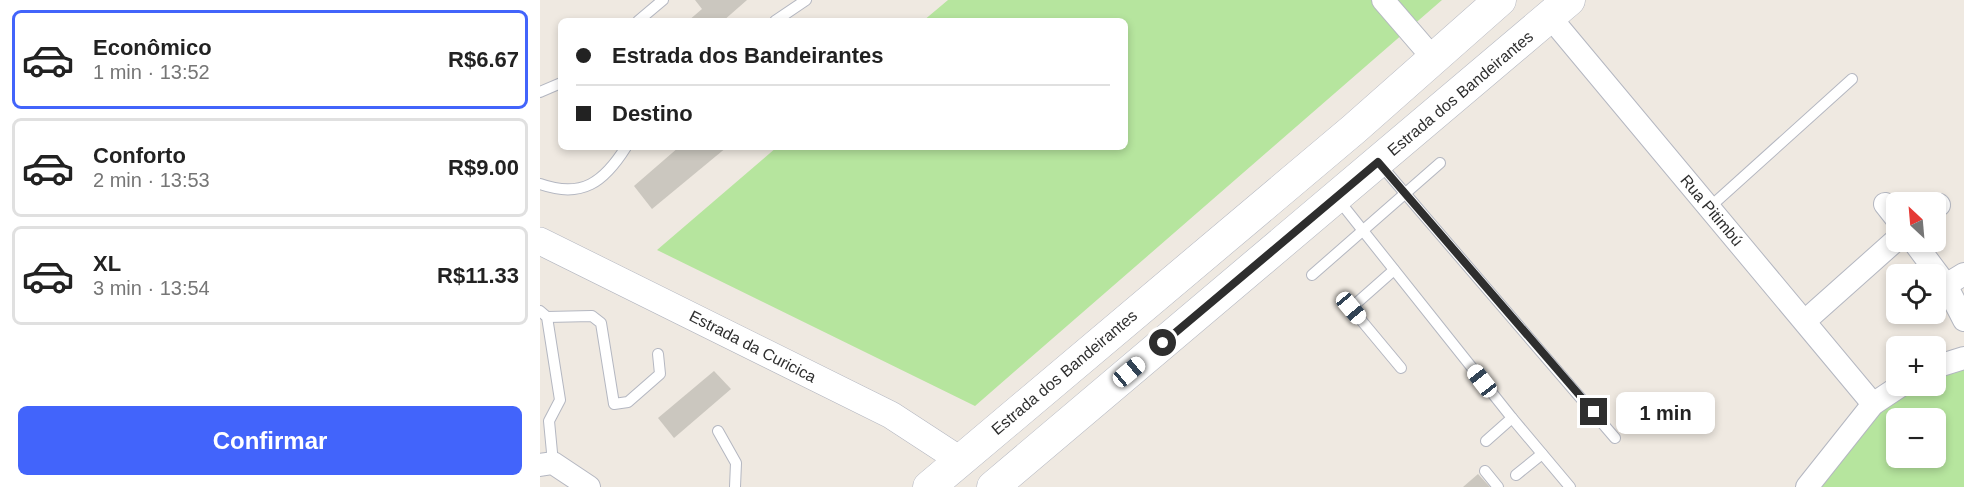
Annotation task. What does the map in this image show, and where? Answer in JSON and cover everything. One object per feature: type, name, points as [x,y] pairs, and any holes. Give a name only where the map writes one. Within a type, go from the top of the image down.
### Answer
[{"type":"main road","name":"Estrada dos Bandeirantes","points":[[929,487],[959,474],[1500,0]]},
{"type":"main road","name":"Estrada dos Bandeirantes","points":[[993,487],[1560,8]]},
{"type":"main road","points":[[959,474],[1032,454]]},
{"type":"street","points":[[1383,0],[1433,58]]},
{"type":"street","name":"Rua Pitimbú","points":[[1560,8],[1710,207],[1874,404]]},
{"type":"street","name":"Estrada da Curicica","points":[[540,241],[891,415],[959,474]]},
{"type":"street","points":[[1805,321],[1886,249]]},
{"type":"street","points":[[1925,252],[1955,280],[1964,320]]},
{"type":"street","points":[[1946,364],[1964,358]]},
{"type":"street","points":[[1807,487],[1874,404],[1886,396]]},
{"type":"street","points":[[547,464],[589,487]]},
{"type":"lane","points":[[642,18],[663,0]]},
{"type":"lane","points":[[779,18],[806,0]]},
{"type":"lane","points":[[1710,207],[1852,79]]},
{"type":"lane","points":[[540,92],[558,84]]},
{"type":"lane","points":[[540,184],[564,190],[584,188],[614,167],[624,150]]},
{"type":"lane","points":[[1378,162],[1532,338],[1615,438]]},
{"type":"lane","points":[[1312,275],[1440,163]]},
{"type":"lane","points":[[1336,196],[1512,418],[1570,487]]},
{"type":"lane","points":[[1394,270],[1351,308],[1401,368]]},
{"type":"lane","points":[[547,464],[544,421],[560,400],[544,314],[592,316],[601,323],[614,404],[628,402],[660,374],[658,354]]},
{"type":"lane","points":[[1486,441],[1512,418]]},
{"type":"lane","points":[[718,431],[736,463],[735,487]]},
{"type":"lane","points":[[1516,475],[1542,454]]},
{"type":"lane","points":[[1485,471],[1498,487]]},
{"type":"green space","points":[[948,0],[1442,0],[975,406],[657,250],[774,150],[1128,150],[1128,18],[927,18]]},
{"type":"green space","points":[[1964,368],[1964,487],[1811,487],[1873,405],[1896,396],[1946,396],[1946,375]]},
{"type":"building","points":[[695,0],[747,0],[726,18],[692,18],[702,9]]},
{"type":"building","points":[[676,150],[723,150],[652,209],[634,186]]},
{"type":"building","points":[[714,371],[731,389],[674,438],[658,418]]},
{"type":"building","points":[[1478,474],[1490,487],[1463,487]]},
{"type":"route","points":[[1163,343],[1378,162],[1594,412]]}]
